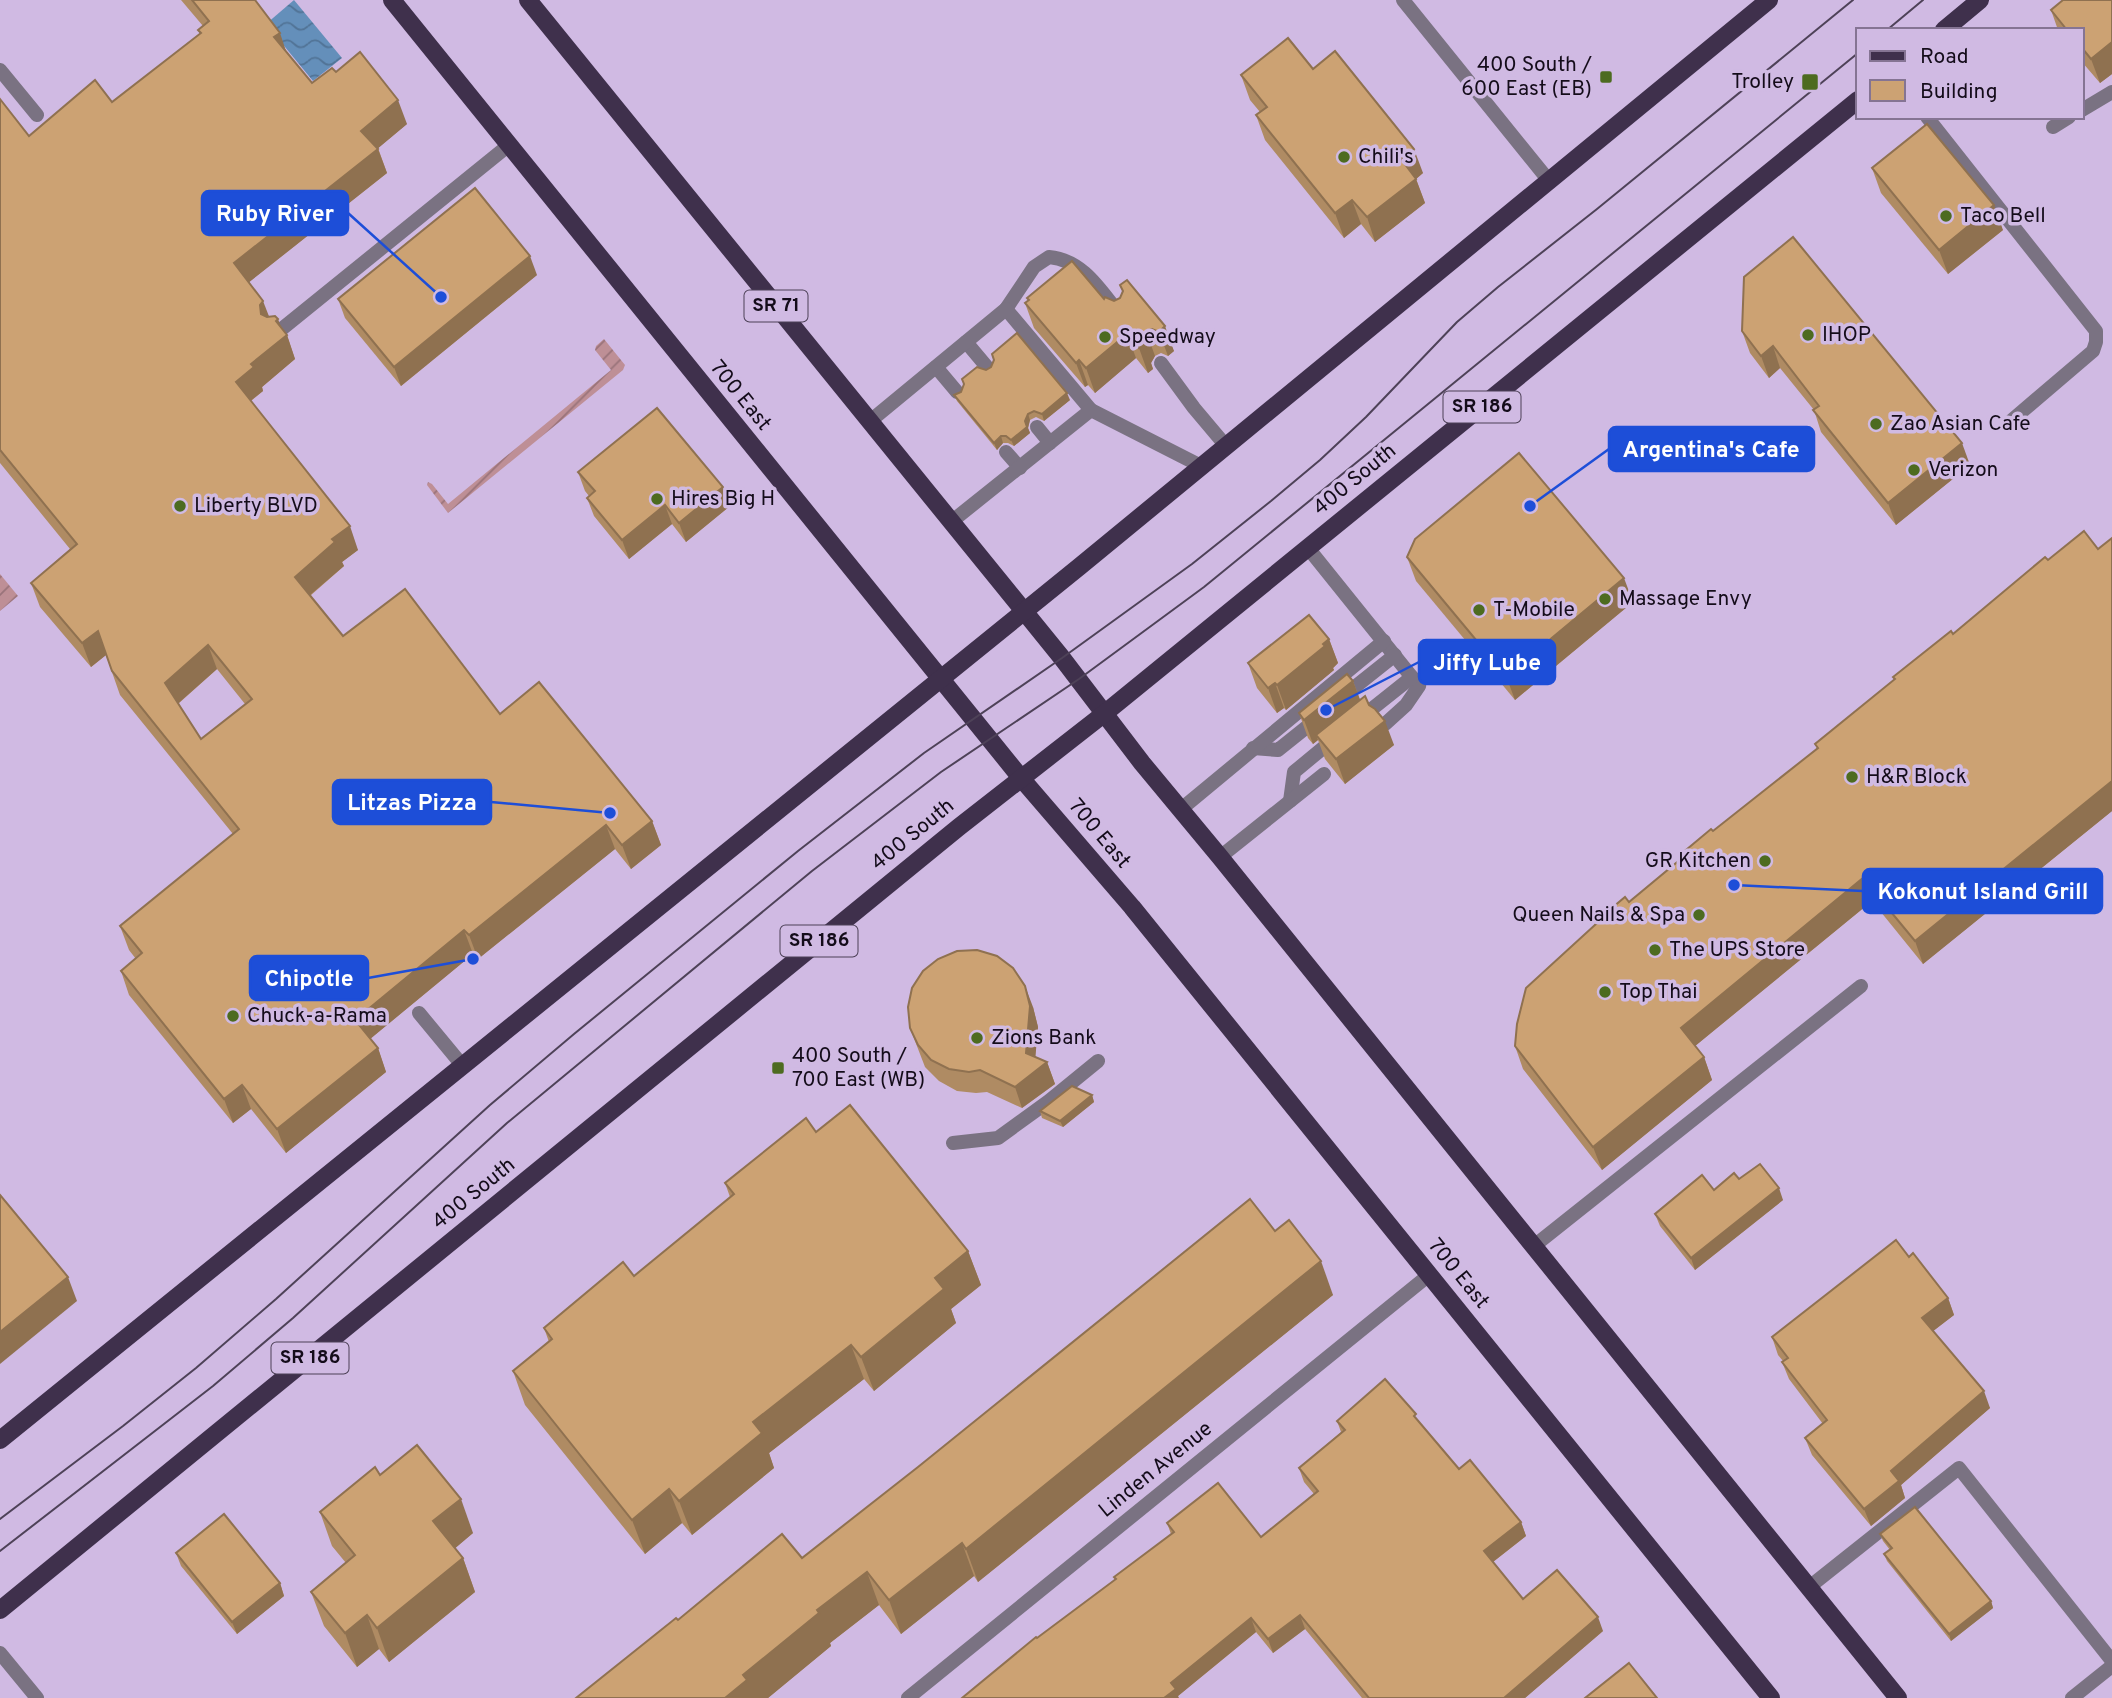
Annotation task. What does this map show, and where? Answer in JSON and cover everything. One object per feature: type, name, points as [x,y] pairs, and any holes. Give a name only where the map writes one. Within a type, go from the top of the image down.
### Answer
[{"type":"main road","name":"700 East","points":[[392,0],[1021,778],[1132,907],[1771,1698]]},
{"type":"main road","name":"SR 71","points":[[528,0],[1105,713]]},
{"type":"main road","points":[[0,1440],[941,679],[1769,0]]},
{"type":"main road","points":[[1946,28],[1980,0]]},
{"type":"main road","name":"400 South","points":[[0,1609],[1856,102]]},
{"type":"main road","points":[[1105,713],[1180,810],[1898,1698]]},
{"type":"street","points":[[1403,0],[1550,181]]},
{"type":"street","points":[[0,70],[37,116]]},
{"type":"street","points":[[2084,109],[2112,92]]},
{"type":"street","points":[[1929,119],[2096,331],[2093,351],[2012,421]]},
{"type":"street","points":[[2053,127],[2066,119]]},
{"type":"street","points":[[278,332],[509,145]]},
{"type":"street","points":[[869,422],[1006,309],[1034,267],[1049,257],[1079,267],[1122,316]]},
{"type":"street","points":[[1006,309],[1091,410],[1201,467]]},
{"type":"street","points":[[966,342],[987,367]]},
{"type":"street","points":[[1161,363],[1226,446]]},
{"type":"street","points":[[936,367],[957,392]]},
{"type":"street","points":[[951,523],[1091,410]]},
{"type":"street","points":[[1037,427],[1050,443]]},
{"type":"street","points":[[1006,452],[1020,467]]},
{"type":"street","points":[[1308,548],[1419,686],[1406,705],[1385,724]]},
{"type":"street","points":[[1180,810],[1384,641]]},
{"type":"street","points":[[1253,748],[1278,750],[1395,655]]},
{"type":"street","points":[[1290,801],[1294,772],[1412,677]]},
{"type":"street","points":[[1220,857],[1324,774]]},
{"type":"street","points":[[1534,1246],[1861,986]]},
{"type":"street","points":[[419,1013],[461,1065]]},
{"type":"street","points":[[953,1143],[998,1138],[1098,1061]]},
{"type":"street","name":"Linden Avenue","points":[[908,1698],[1430,1275]]},
{"type":"street","points":[[1808,1588],[1959,1468],[2112,1663],[2072,1698]]},
{"type":"street","points":[[0,1653],[37,1698]]},
{"type":"shaded area","points":[[604,339],[625,365],[623,370],[448,513],[427,485],[428,482],[448,504],[611,370],[595,350]]},
{"type":"shaded area","points":[[0,574],[18,596],[0,611]]},
{"type":"water","points":[[294,0],[342,58],[313,81],[266,24]]},
{"type":"building","name":"Liberty BLVD","points":[[192,0],[255,0],[280,33],[274,37],[312,83],[332,68],[336,72],[360,52],[398,100],[361,131],[378,149],[234,263],[263,301],[260,305],[261,314],[267,317],[275,316],[287,335],[251,364],[254,367],[236,382],[350,526],[332,539],[335,542],[295,577],[343,636],[405,589],[500,714],[539,682],[652,821],[622,845],[606,825],[469,935],[464,930],[355,1020],[378,1048],[277,1129],[242,1085],[224,1099],[121,971],[142,953],[120,926],[239,829],[112,671],[98,631],[82,643],[31,583],[77,544],[0,450],[0,99],[29,136],[95,80],[112,102],[201,33],[198,30],[209,21]],"holes":[[[208,645],[252,699],[201,739],[165,683]]]},
{"type":"building","points":[[2063,0],[2112,0],[2112,42],[2091,59],[2084,50],[2084,28],[2065,28],[2051,10]]},
{"type":"building","name":"Chili's","points":[[1288,38],[1313,69],[1335,51],[1414,149],[1401,159],[1416,179],[1367,217],[1352,200],[1335,213],[1256,115],[1267,107],[1241,75]]},
{"type":"building","name":"Taco Bell","points":[[1927,124],[1994,205],[1939,250],[1872,168]]},
{"type":"building","points":[[475,188],[530,256],[394,367],[338,299]]},
{"type":"building","points":[[1793,237],[1962,443],[1888,503],[1813,410],[1819,406],[1773,346],[1761,356],[1742,331],[1744,277]]},
{"type":"building","name":"Speedway","points":[[1072,261],[1104,299],[1105,297],[1114,301],[1120,298],[1123,291],[1120,285],[1127,280],[1165,326],[1159,332],[1152,329],[1146,331],[1144,344],[1139,348],[1127,334],[1086,368],[1079,360],[1076,363],[1025,303],[1029,300],[1027,298]]},
{"type":"building","points":[[1017,333],[1067,393],[1042,414],[1034,411],[1028,414],[1025,421],[1027,427],[1011,440],[1001,436],[994,443],[954,395],[961,392],[964,384],[962,379],[977,367],[986,370],[991,367],[994,360],[992,354]]},
{"type":"building","name":"Hires Big H","points":[[657,408],[723,487],[679,523],[665,505],[622,540],[587,498],[595,491],[578,472]]},
{"type":"building","points":[[1519,453],[1624,578],[1506,676],[1407,557],[1415,539]]},
{"type":"building","points":[[2084,531],[2098,549],[2112,538],[2112,781],[1915,941],[1863,878],[1681,1028],[1704,1057],[1593,1147],[1515,1046],[1517,1024],[1526,988],[1625,897],[1629,902],[1682,858],[1680,855],[1711,829],[1713,831],[1818,748],[1815,744],[1895,679],[1893,677],[1951,631],[1953,634],[2045,557],[2048,560]]},
{"type":"building","points":[[1309,615],[1329,639],[1323,644],[1325,646],[1277,685],[1275,683],[1268,688],[1248,663]]},
{"type":"building","points":[[1347,674],[1353,681],[1304,720],[1299,713]]},
{"type":"building","points":[[1365,696],[1369,705],[1385,721],[1336,759],[1316,735]]},
{"type":"building","name":"Zions Bank","points":[[977,950],[997,956],[1013,968],[1025,986],[1030,1006],[1026,1053],[1047,1062],[1015,1087],[980,1070],[969,1072],[949,1069],[931,1060],[918,1045],[910,1028],[908,1007],[912,988],[923,971],[938,959],[957,951]]},
{"type":"building","points":[[1072,1086],[1092,1095],[1060,1121],[1040,1111]]},
{"type":"building","points":[[850,1105],[968,1251],[935,1278],[944,1289],[861,1357],[851,1345],[753,1422],[762,1433],[679,1501],[669,1489],[632,1520],[513,1371],[552,1339],[544,1328],[623,1262],[634,1276],[734,1194],[725,1183],[806,1118],[816,1132]]},
{"type":"building","points":[[1760,1164],[1779,1188],[1691,1258],[1655,1214],[1702,1175],[1714,1190],[1734,1173],[1739,1179]]},
{"type":"building","points":[[0,1195],[68,1277],[0,1332]]},
{"type":"building","points":[[1250,1199],[1275,1231],[1289,1220],[1321,1261],[966,1549],[962,1543],[889,1600],[867,1572],[817,1610],[819,1613],[743,1675],[747,1680],[725,1698],[576,1698],[676,1618],[678,1620],[782,1534],[802,1558]]},
{"type":"building","points":[[1896,1240],[1909,1257],[1913,1253],[1948,1298],[1922,1318],[1984,1391],[1891,1471],[1899,1481],[1864,1509],[1805,1438],[1827,1420],[1782,1362],[1788,1358],[1772,1337]]},
{"type":"building","points":[[1385,1379],[1459,1469],[1470,1460],[1521,1522],[1484,1551],[1523,1599],[1557,1570],[1598,1617],[1504,1698],[1369,1698],[1300,1615],[1268,1639],[1251,1618],[1171,1683],[1176,1689],[1164,1698],[962,1698],[1036,1637],[1116,1579],[1114,1577],[1174,1532],[1167,1523],[1218,1483],[1261,1537],[1318,1491],[1299,1468],[1345,1430],[1337,1421]]},
{"type":"building","points":[[417,1445],[461,1499],[433,1521],[463,1558],[377,1628],[367,1615],[345,1633],[311,1592],[355,1555],[320,1512],[375,1467],[380,1475]]},
{"type":"building","points":[[1915,1507],[1991,1601],[1949,1634],[1884,1554],[1892,1548],[1880,1534]]},
{"type":"building","points":[[224,1514],[280,1583],[232,1622],[176,1553]]},
{"type":"building","points":[[1629,1663],[1657,1698],[1585,1698]]},
{"type":"tram line","points":[[0,1519],[196,1368],[490,1105],[798,851],[924,753],[1192,564],[1271,501],[1366,417],[1457,322],[1853,0]]},
{"type":"tram line","points":[[1889,28],[1923,0]]},
{"type":"tram line","points":[[0,1551],[213,1386],[293,1318],[507,1123],[812,871],[941,772],[1079,679],[1204,587],[1856,55]]},
{"type":"place","name":"400 South / 600 East (EB)","points":[[1606,77]]},
{"type":"place","name":"Trolley","points":[[1810,82]]},
{"type":"place","name":"Chili's","points":[[1344,157]]},
{"type":"place","name":"Taco Bell","points":[[1946,216]]},
{"type":"place","name":"Ruby River","points":[[441,297]]},
{"type":"place","name":"IHOP","points":[[1808,335]]},
{"type":"place","name":"Speedway","points":[[1105,337]]},
{"type":"place","name":"Zao Asian Cafe","points":[[1876,424]]},
{"type":"place","name":"Verizon","points":[[1914,470]]},
{"type":"place","name":"Hires Big H","points":[[657,499]]},
{"type":"place","name":"Liberty BLVD","points":[[180,506]]},
{"type":"place","name":"Argentina's Cafe","points":[[1530,506]]},
{"type":"place","name":"Massage Envy","points":[[1605,599]]},
{"type":"place","name":"T-Mobile","points":[[1479,610]]},
{"type":"place","name":"Jiffy Lube","points":[[1326,710]]},
{"type":"place","name":"H&R Block","points":[[1852,777]]},
{"type":"place","name":"Litzas Pizza","points":[[610,813]]},
{"type":"place","name":"GR Kitchen","points":[[1765,861]]},
{"type":"place","name":"Kokonut Island Grill","points":[[1734,885]]},
{"type":"place","name":"Queen Nails & Spa","points":[[1699,915]]},
{"type":"place","name":"The UPS Store","points":[[1655,950]]},
{"type":"place","name":"Chipotle","points":[[473,959]]},
{"type":"place","name":"Top Thai","points":[[1605,992]]},
{"type":"place","name":"Chuck-a-Rama","points":[[233,1016]]},
{"type":"place","name":"Zions Bank","points":[[977,1038]]},
{"type":"place","name":"400 South / 700 East (WB)","points":[[778,1068]]}]
